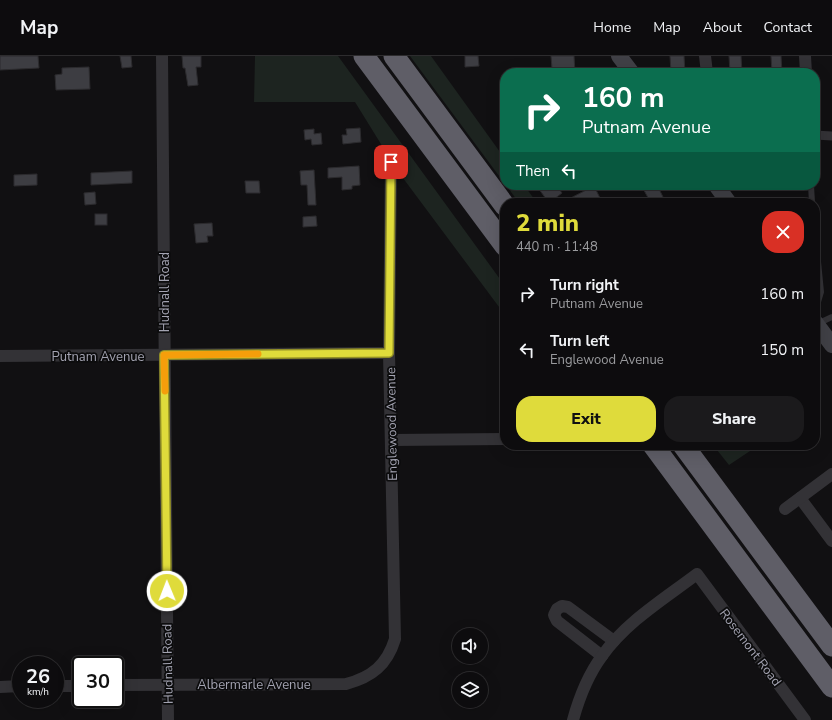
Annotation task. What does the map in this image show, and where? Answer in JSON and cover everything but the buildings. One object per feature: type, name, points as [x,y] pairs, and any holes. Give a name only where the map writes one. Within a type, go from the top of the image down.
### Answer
[{"type":"highway","points":[[364,56],[500,239]]},
{"type":"highway","points":[[394,56],[500,199]]},
{"type":"highway","points":[[656,450],[832,687]]},
{"type":"highway","points":[[687,450],[832,646]]},
{"type":"main road","points":[[619,56],[628,68]]},
{"type":"main road","points":[[820,327],[832,345]]},
{"type":"street","name":"Hudnall Road","points":[[162,56],[168,720]]},
{"type":"street","points":[[705,56],[706,68]]},
{"type":"street","points":[[805,56],[806,68]]},
{"type":"street","points":[[820,135],[832,136]]},
{"type":"street","name":"Englewood Avenue","points":[[386,660],[395,639],[389,353],[391,162]]},
{"type":"street","name":"Putnam Avenue","points":[[0,356],[389,353]]},
{"type":"street","points":[[392,440],[500,439]]},
{"type":"street","points":[[786,508],[832,474]]},
{"type":"street","points":[[800,498],[832,541]]},
{"type":"street","name":"Rosemont Road","points":[[614,641],[644,614],[697,574],[805,720]]},
{"type":"street","points":[[573,720],[577,705],[584,689],[602,656],[614,641],[568,607],[562,606],[557,609],[554,615],[556,621],[602,656]]},
{"type":"street","name":"Albermarle Avenue","points":[[124,685],[346,684],[357,681],[370,674],[380,667],[386,660]]},
{"type":"street","points":[[0,687],[12,686]]},
{"type":"lane","points":[[820,282],[820,296]]},
{"type":"lane","points":[[820,318],[832,317]]},
{"type":"shaded area","points":[[255,56],[338,56],[500,279],[500,308],[397,170],[355,102],[254,102]]},
{"type":"shaded area","points":[[410,56],[431,56],[500,152],[500,177]]},
{"type":"shaded area","points":[[510,190],[528,190],[533,198],[515,198]]},
{"type":"shaded area","points":[[717,450],[752,450],[729,465]]},
{"type":"slow traffic","points":[[165,391],[164,355],[258,354]]},
{"type":"route","points":[[167,591],[164,355],[389,353],[391,162]]}]
